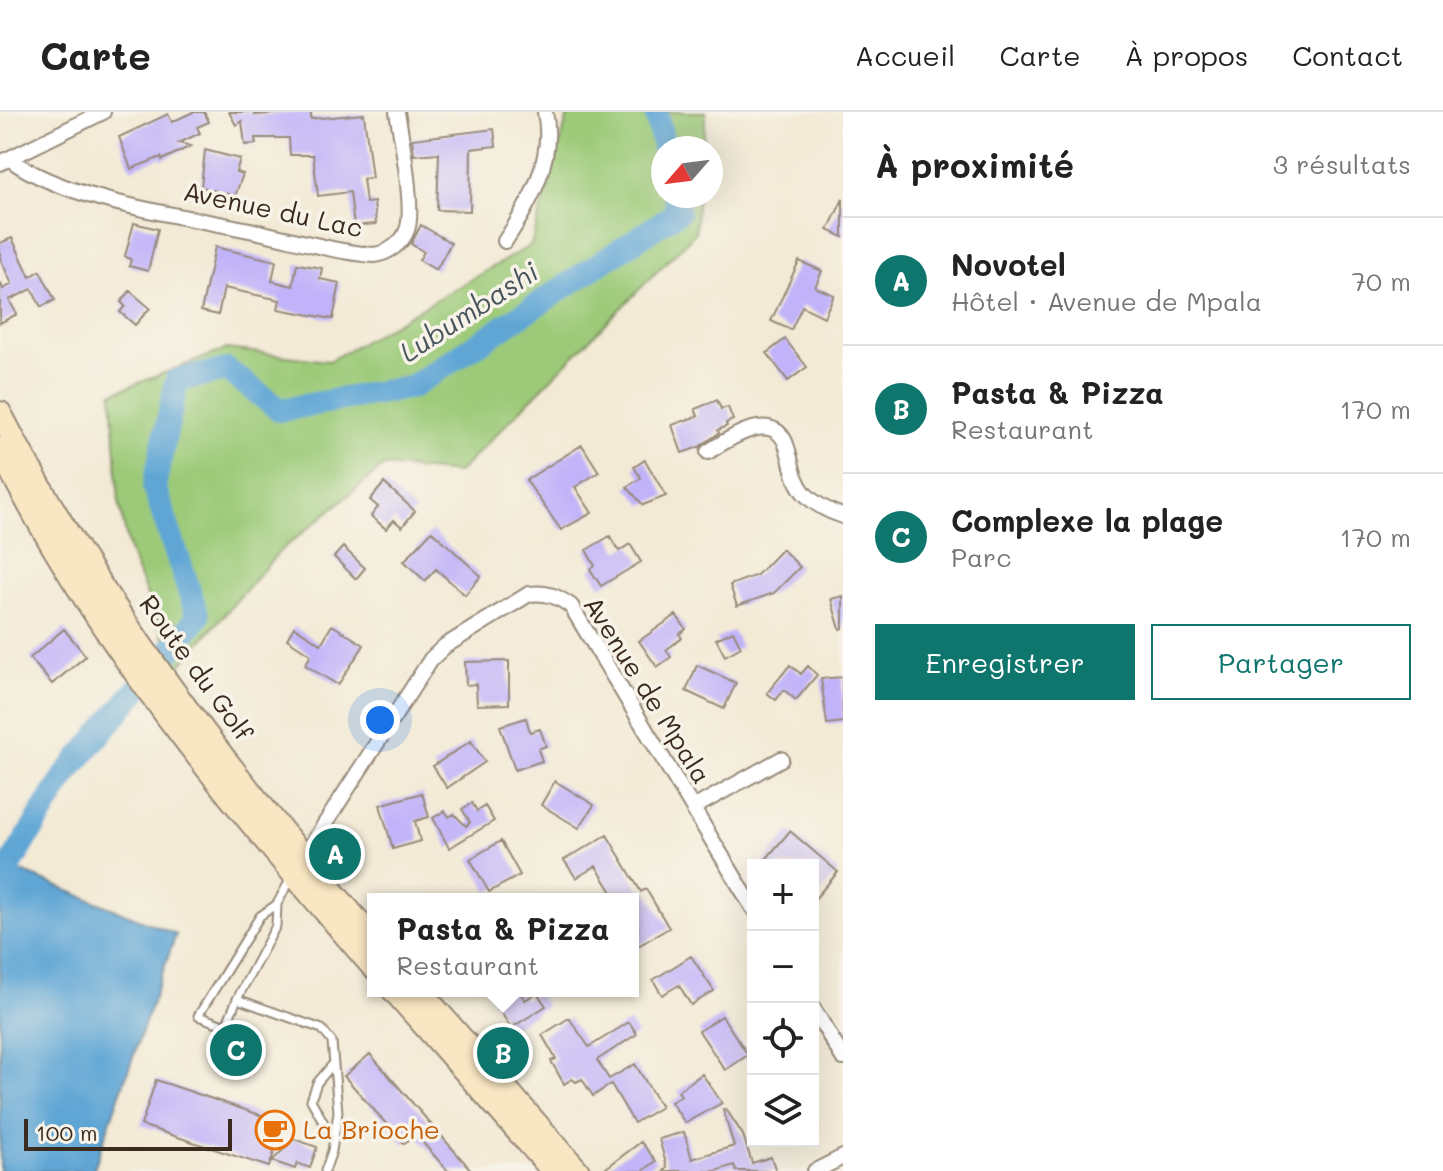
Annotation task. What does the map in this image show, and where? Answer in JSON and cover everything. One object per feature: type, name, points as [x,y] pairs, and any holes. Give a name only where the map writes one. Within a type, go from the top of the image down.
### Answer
[{"type":"main road","name":"Route du Golf","points":[[0,413],[13,472],[88,565],[156,683],[298,866],[367,932]]},
{"type":"main road","points":[[0,449],[13,472]]},
{"type":"main road","points":[[298,866],[367,959]]},
{"type":"main road","points":[[400,997],[564,1169]]},
{"type":"main road","points":[[425,997],[564,1169]]},
{"type":"street","points":[[5,161],[103,112]]},
{"type":"street","name":"Avenue du Lac","points":[[5,161],[53,184],[115,201],[374,255],[387,252],[396,245],[409,227],[405,163],[397,112]]},
{"type":"street","points":[[505,241],[528,206],[547,150],[545,112]]},
{"type":"street","points":[[708,452],[742,430],[768,429],[779,433],[788,450],[796,480],[805,494],[843,516]]},
{"type":"street","name":"Avenue de Mpala","points":[[298,866],[431,659],[445,646],[529,594],[542,593],[557,596],[571,606],[747,898]]},
{"type":"street","points":[[693,808],[781,759]]},
{"type":"street","points":[[819,1018],[843,1058]]},
{"type":"street","points":[[815,1171],[842,1161]]},
{"type":"lane","points":[[277,904],[276,926],[226,1026],[198,1016],[260,916],[277,904],[298,866]]},
{"type":"lane","points":[[237,999],[322,1029],[332,1042],[338,1112],[325,1171]]},
{"type":"lane","points":[[332,1065],[317,1083],[311,1100],[333,1139]]},
{"type":"green space","points":[[569,112],[706,112],[704,136],[651,136],[651,208],[697,208],[695,233],[458,473],[384,466],[278,553],[176,670],[129,550],[119,502],[112,393],[227,349],[329,361],[531,245]]},
{"type":"water","points":[[0,863],[176,934],[93,1171],[0,1171]]},
{"type":"building","points":[[193,112],[204,112],[209,122],[197,127],[200,133],[179,143],[191,146],[162,160],[161,157],[131,169],[119,137],[168,114],[172,122]]},
{"type":"building","points":[[229,112],[259,112],[254,115],[311,112],[311,119],[364,114],[372,178],[363,179],[366,203],[374,202],[376,224],[354,226],[350,192],[318,196],[313,155],[290,155],[289,138],[255,138],[256,144],[245,145],[242,121],[236,125]]},
{"type":"building","points":[[494,129],[496,146],[471,149],[470,211],[437,210],[439,153],[414,155],[412,139]]},
{"type":"building","points":[[205,150],[240,159],[236,172],[243,174],[235,196],[201,187]]},
{"type":"building","points":[[843,199],[843,237],[828,230]]},
{"type":"building","points":[[134,223],[158,229],[148,271],[129,266],[131,260],[125,256]]},
{"type":"building","points":[[421,225],[451,243],[436,270],[419,260],[424,252],[411,244]]},
{"type":"building","points":[[12,238],[30,277],[40,271],[55,300],[41,307],[32,289],[9,300],[17,314],[0,323],[0,282],[3,289],[12,284],[0,258],[0,243]]},
{"type":"building","points":[[215,247],[276,261],[272,281],[293,286],[297,264],[322,268],[320,279],[340,283],[333,319],[278,309],[280,300],[224,288],[218,315],[201,311]]},
{"type":"building","points":[[799,261],[822,271],[815,287],[834,295],[824,317],[802,306],[791,330],[771,321]]},
{"type":"building","points":[[130,291],[150,308],[135,325],[120,312],[125,306],[121,302]]},
{"type":"building","points":[[785,339],[807,367],[788,381],[767,353]]},
{"type":"building","points":[[717,400],[721,409],[728,407],[733,420],[699,447],[682,453],[672,425],[698,416],[695,409]]},
{"type":"building","points":[[582,445],[599,472],[575,487],[592,513],[561,530],[526,480]]},
{"type":"building","points":[[645,460],[666,496],[643,505],[627,487],[641,478],[634,467]]},
{"type":"building","points":[[384,483],[415,511],[402,527],[394,520],[386,529],[371,516],[378,507],[370,500]]},
{"type":"building","points":[[432,531],[481,576],[465,595],[436,569],[425,581],[404,561]]},
{"type":"building","points":[[610,536],[619,551],[630,544],[641,562],[601,586],[590,569],[595,566],[586,550]]},
{"type":"building","points":[[343,547],[365,568],[356,579],[334,557]]},
{"type":"building","points":[[782,549],[800,567],[774,593],[737,606],[730,585],[757,575]]},
{"type":"building","points":[[843,596],[843,628],[840,629],[831,599]]},
{"type":"building","points":[[676,615],[686,629],[679,634],[682,638],[666,650],[671,657],[657,667],[639,641]]},
{"type":"building","points":[[332,625],[364,645],[338,685],[305,665],[311,655],[287,639],[294,627],[321,644]]},
{"type":"building","points":[[64,629],[86,656],[52,684],[30,658]]},
{"type":"building","points":[[733,631],[741,647],[725,656],[716,639]]},
{"type":"building","points":[[509,661],[509,704],[477,705],[476,684],[466,685],[465,662]]},
{"type":"building","points":[[697,665],[736,683],[724,709],[686,691]]},
{"type":"building","points":[[790,665],[801,674],[808,666],[817,675],[796,700],[784,690],[776,700],[767,693]]},
{"type":"building","points":[[842,677],[843,722],[827,724],[821,679]]},
{"type":"building","points":[[526,718],[530,732],[540,729],[546,746],[538,749],[542,761],[515,770],[500,726]]},
{"type":"building","points":[[471,741],[485,762],[447,788],[433,766]]},
{"type":"building","points":[[555,781],[594,805],[579,828],[541,805]]},
{"type":"building","points":[[422,793],[429,817],[415,821],[420,841],[393,849],[380,805]]},
{"type":"building","points":[[472,803],[477,811],[485,806],[494,821],[449,848],[433,818],[445,811],[449,817],[454,814],[466,826],[470,822],[462,809]]},
{"type":"building","points":[[790,831],[838,872],[819,894],[819,859],[766,859]]},
{"type":"building","points":[[607,835],[641,892],[646,889],[669,928],[639,946],[639,893],[612,893],[596,866],[576,878],[564,860]]},
{"type":"building","points":[[501,841],[520,875],[489,892],[470,859]]},
{"type":"building","points":[[691,956],[714,991],[691,1005],[679,985],[662,995],[653,980]]},
{"type":"building","points":[[491,997],[523,997],[525,1000],[540,997],[546,1006],[511,1028]]},
{"type":"building","points":[[722,1016],[747,1056],[725,1070],[699,1031]]},
{"type":"building","points":[[569,1018],[589,1047],[629,1022],[637,1034],[597,1060],[609,1079],[635,1064],[661,1107],[634,1123],[611,1084],[593,1096],[582,1079],[576,1082],[572,1079],[564,1084],[551,1061],[556,1059],[542,1035]]},
{"type":"building","points":[[370,1054],[472,1171],[448,1171],[415,1134],[404,1144],[344,1076]]},
{"type":"building","points":[[702,1074],[722,1103],[685,1123],[671,1102],[681,1096],[678,1091]]},
{"type":"building","points":[[156,1080],[284,1123],[269,1167],[141,1125]]},
{"type":"building","points":[[726,1109],[743,1135],[752,1163],[771,1157],[776,1171],[736,1171],[734,1165],[716,1171],[664,1171],[667,1167],[659,1139],[684,1132],[692,1159],[734,1146],[723,1110]]},
{"type":"building","points":[[294,1139],[317,1147],[310,1168],[297,1163],[295,1169],[272,1161]]},
{"type":"building","points":[[641,1142],[656,1161],[643,1171],[602,1171]]},
{"type":"waterway","name":"Lubumbashi","points":[[656,112],[661,136]]},
{"type":"waterway","name":"Lubumbashi","points":[[0,882],[67,773],[198,617],[154,487],[177,380],[227,370],[280,410],[412,387],[678,212],[677,208]]},
{"type":"place","name":"Novotel","points":[[335,854]]},
{"type":"place","name":"Complexe la plage","points":[[236,1050]]},
{"type":"place","name":"Pasta & Pizza","points":[[503,1053]]},
{"type":"place","name":"La Brioche","points":[[275,1130]]}]
